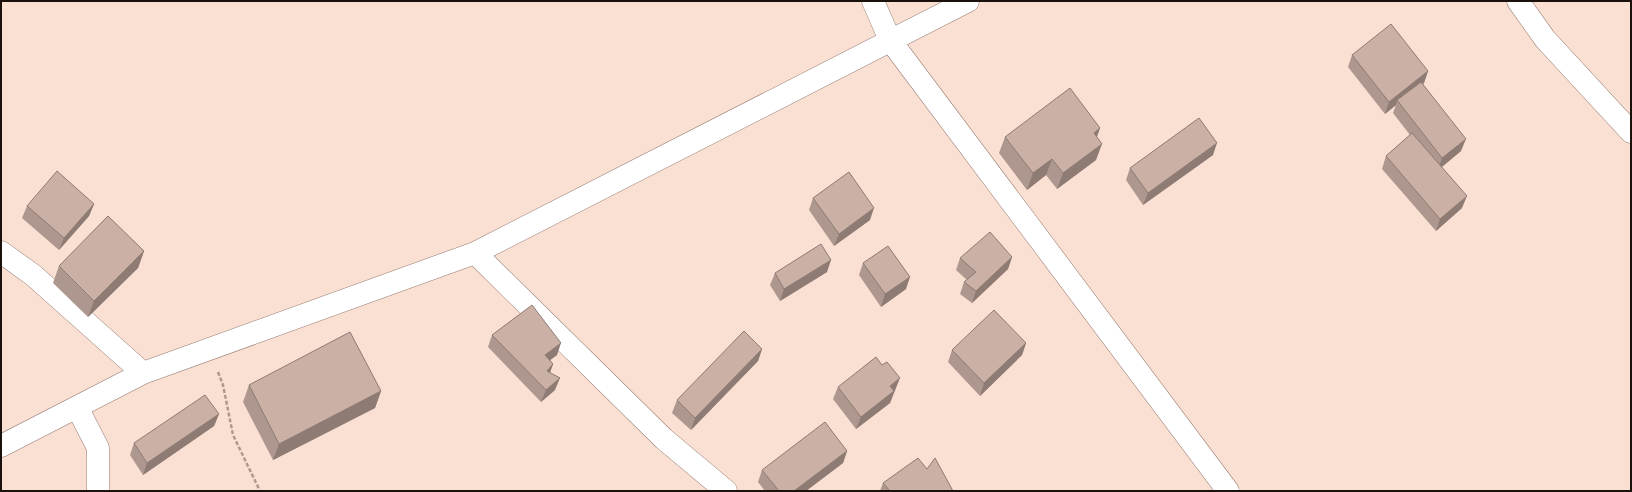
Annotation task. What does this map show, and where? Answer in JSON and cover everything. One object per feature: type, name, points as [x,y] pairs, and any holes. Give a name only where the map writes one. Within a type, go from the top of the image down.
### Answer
[{"type":"street","points":[[873,1],[890,40],[1228,491]]},
{"type":"street","points":[[1,446],[143,374],[475,253],[968,1]]},
{"type":"street","points":[[1518,1],[1545,39],[1631,132]]},
{"type":"street","points":[[1,252],[33,275],[143,374]]},
{"type":"street","points":[[475,253],[664,439],[726,491]]},
{"type":"street","points":[[77,407],[98,448],[98,491]]},
{"type":"path","points":[[208,350],[223,385],[233,435],[260,491]]},
{"type":"building","points":[[1391,24],[1428,71],[1389,102],[1352,55]]},
{"type":"building","points":[[1421,82],[1466,139],[1442,158],[1397,100]]},
{"type":"building","points":[[1070,88],[1100,128],[1094,133],[1102,144],[1063,173],[1052,159],[1033,173],[1005,137]]},
{"type":"building","points":[[1199,118],[1217,143],[1148,193],[1130,168]]},
{"type":"building","points":[[1412,133],[1467,196],[1440,219],[1386,156]]},
{"type":"building","points":[[57,171],[94,204],[64,238],[27,206]]},
{"type":"building","points":[[849,172],[874,208],[839,234],[813,198]]},
{"type":"building","points":[[108,216],[144,251],[94,301],[59,266]]},
{"type":"building","points":[[990,232],[1012,257],[976,291],[964,282],[976,272],[960,258]]},
{"type":"building","points":[[821,244],[831,260],[784,289],[775,273]]},
{"type":"building","points":[[888,246],[910,277],[885,294],[863,263]]},
{"type":"building","points":[[532,305],[561,343],[545,355],[553,364],[547,371],[560,378],[546,390],[492,335]]},
{"type":"building","points":[[994,310],[1026,343],[984,383],[952,350]]},
{"type":"building","points":[[744,331],[762,349],[695,418],[677,400]]},
{"type":"building","points":[[350,332],[381,391],[279,444],[249,385]]},
{"type":"building","points":[[876,357],[882,365],[887,362],[900,378],[890,386],[894,391],[861,417],[838,387]]},
{"type":"building","points":[[205,395],[219,414],[147,463],[134,443]]},
{"type":"building","points":[[825,422],[847,451],[794,491],[779,491],[762,470]]},
{"type":"building","points":[[918,458],[927,469],[935,458],[953,491],[890,491],[883,483]]}]
